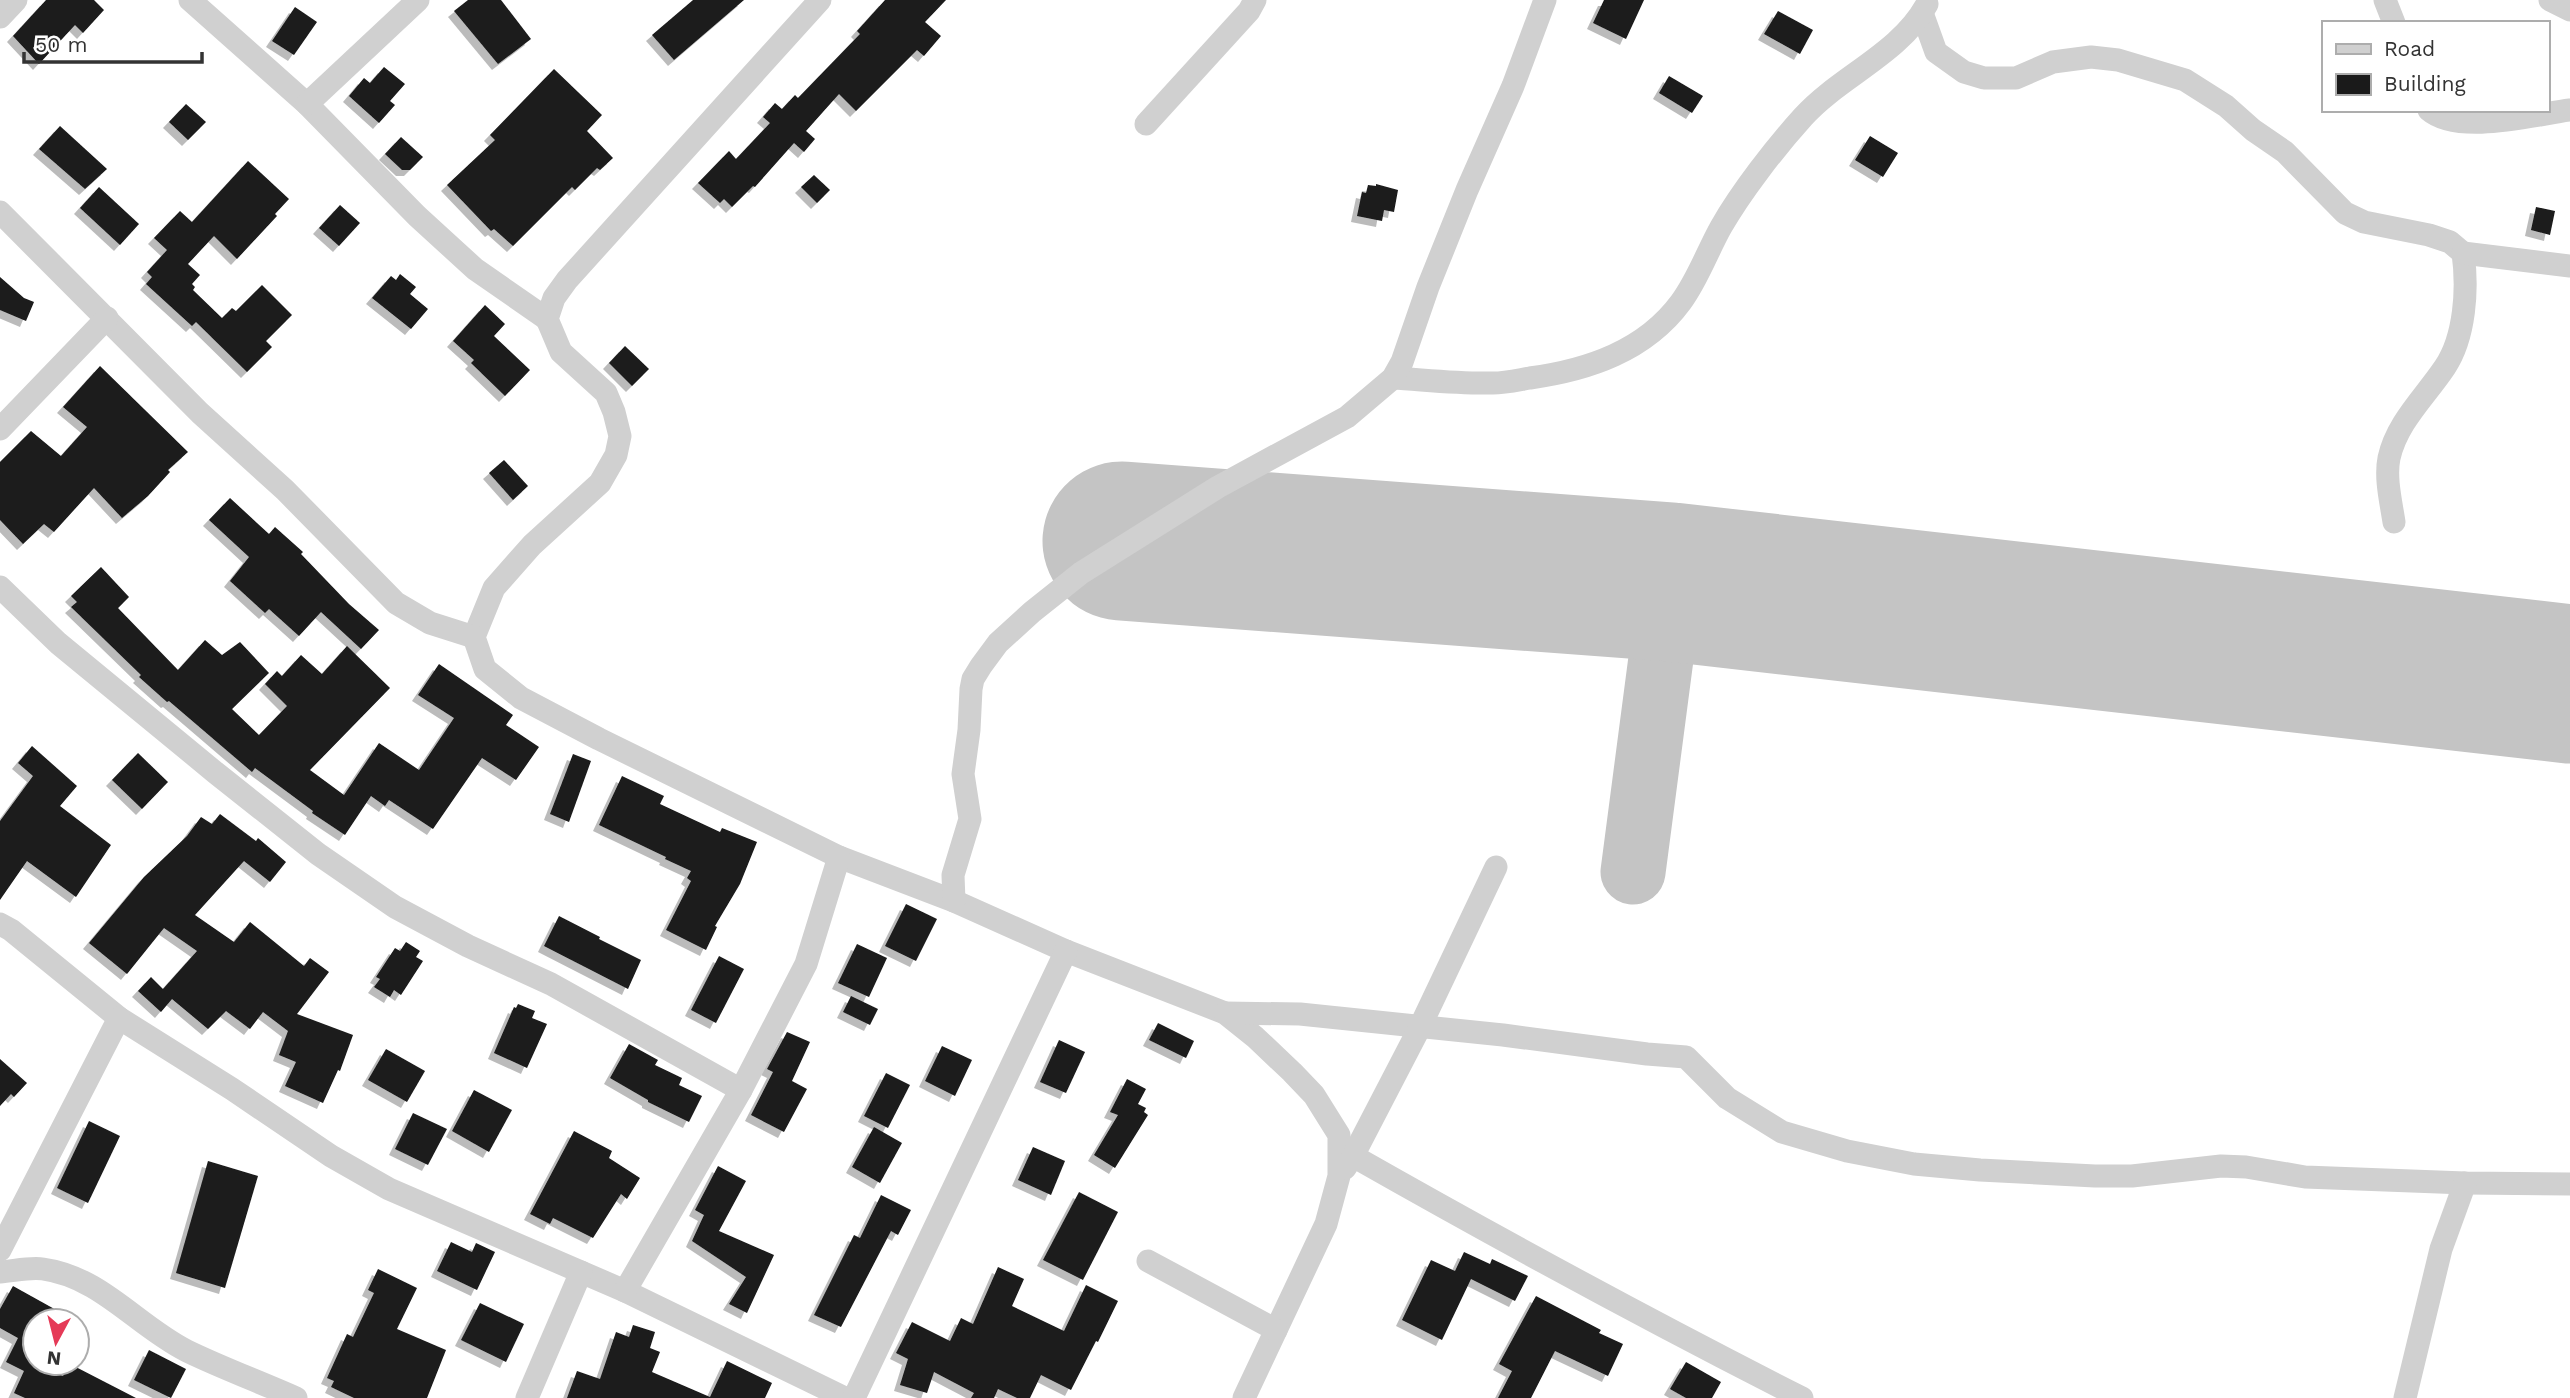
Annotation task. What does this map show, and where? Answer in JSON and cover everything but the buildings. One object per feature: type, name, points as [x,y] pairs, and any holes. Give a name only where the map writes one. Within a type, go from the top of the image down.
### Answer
[{"type":"street","points":[[0,17],[16,0]]},
{"type":"street","points":[[190,0],[307,104],[417,216],[475,269],[547,319],[561,352],[606,393],[620,436],[616,455],[600,483],[532,545],[494,588],[474,636],[485,669],[521,698],[839,858],[954,901],[1066,951],[1225,1013],[1255,1037],[1314,1095],[1339,1135],[1339,1176],[1326,1224],[1276,1330],[1250,1396]]},
{"type":"street","points":[[307,104],[418,0]]},
{"type":"street","points":[[547,319],[554,298],[567,280],[820,0]]},
{"type":"street","points":[[1146,124],[1249,11],[1255,0]]},
{"type":"street","points":[[954,901],[953,875],[970,819],[962,774],[969,730],[971,689],[973,679],[981,666],[998,643],[1081,573],[1219,487],[1347,417],[1393,377],[1402,362],[1433,275],[1513,86],[1545,0]]},
{"type":"street","points":[[2386,0],[2392,21]]},
{"type":"street","points":[[2550,0],[2570,10]]},
{"type":"street","points":[[1393,377],[1495,383],[1550,375],[1608,359],[1648,335],[1662,325],[1682,300],[1722,226],[1804,116],[1897,40],[1926,7]]},
{"type":"street","points":[[1926,7],[1936,52],[1964,72],[1984,78],[2015,78],[2053,62],[2091,57],[2118,60],[2185,80],[2226,106],[2253,130],[2285,152],[2345,213],[2364,222],[2450,242],[2463,253],[2570,266]]},
{"type":"street","points":[[2433,112],[2450,121],[2472,124],[2570,110]]},
{"type":"street","points":[[0,212],[200,413],[285,490],[396,603],[430,623],[474,636]]},
{"type":"street","points":[[2394,522],[2389,489],[2390,453],[2402,426],[2454,351],[2462,316],[2465,268],[2463,253]]},
{"type":"street","points":[[0,429],[107,318]]},
{"type":"street","points":[[0,587],[58,643],[318,855],[395,907],[468,946],[551,984],[741,1090]]},
{"type":"street","points":[[625,1291],[741,1090],[806,964],[839,858]]},
{"type":"street","points":[[1339,1176],[1353,1156],[1420,1027],[1496,867]]},
{"type":"street","points":[[0,924],[11,930],[119,1018],[232,1088],[331,1156],[389,1189],[625,1291],[845,1398]]},
{"type":"street","points":[[854,1398],[972,1144],[1066,951]]},
{"type":"street","points":[[1225,1013],[1300,1014],[1686,1056],[1727,1098],[1782,1132],[1847,1151],[1914,1164],[2095,1176],[2132,1176],[2221,1166],[2246,1167],[2305,1177],[2465,1184],[2570,1184]]},
{"type":"street","points":[[0,1250],[119,1018]]},
{"type":"street","points":[[1353,1156],[1445,1210],[1681,1337],[1802,1398]]},
{"type":"street","points":[[2405,1398],[2441,1249],[2465,1184]]},
{"type":"street","points":[[1148,1261],[1276,1330]]},
{"type":"street","points":[[0,1272],[41,1269],[71,1276],[102,1291],[159,1334],[187,1351],[296,1398]]},
{"type":"street","points":[[527,1398],[581,1272]]},
{"type":"taxiway","points":[[1633,872],[1671,582]]},
{"type":"runway","points":[[1122,541],[1671,582],[2570,684]]}]
